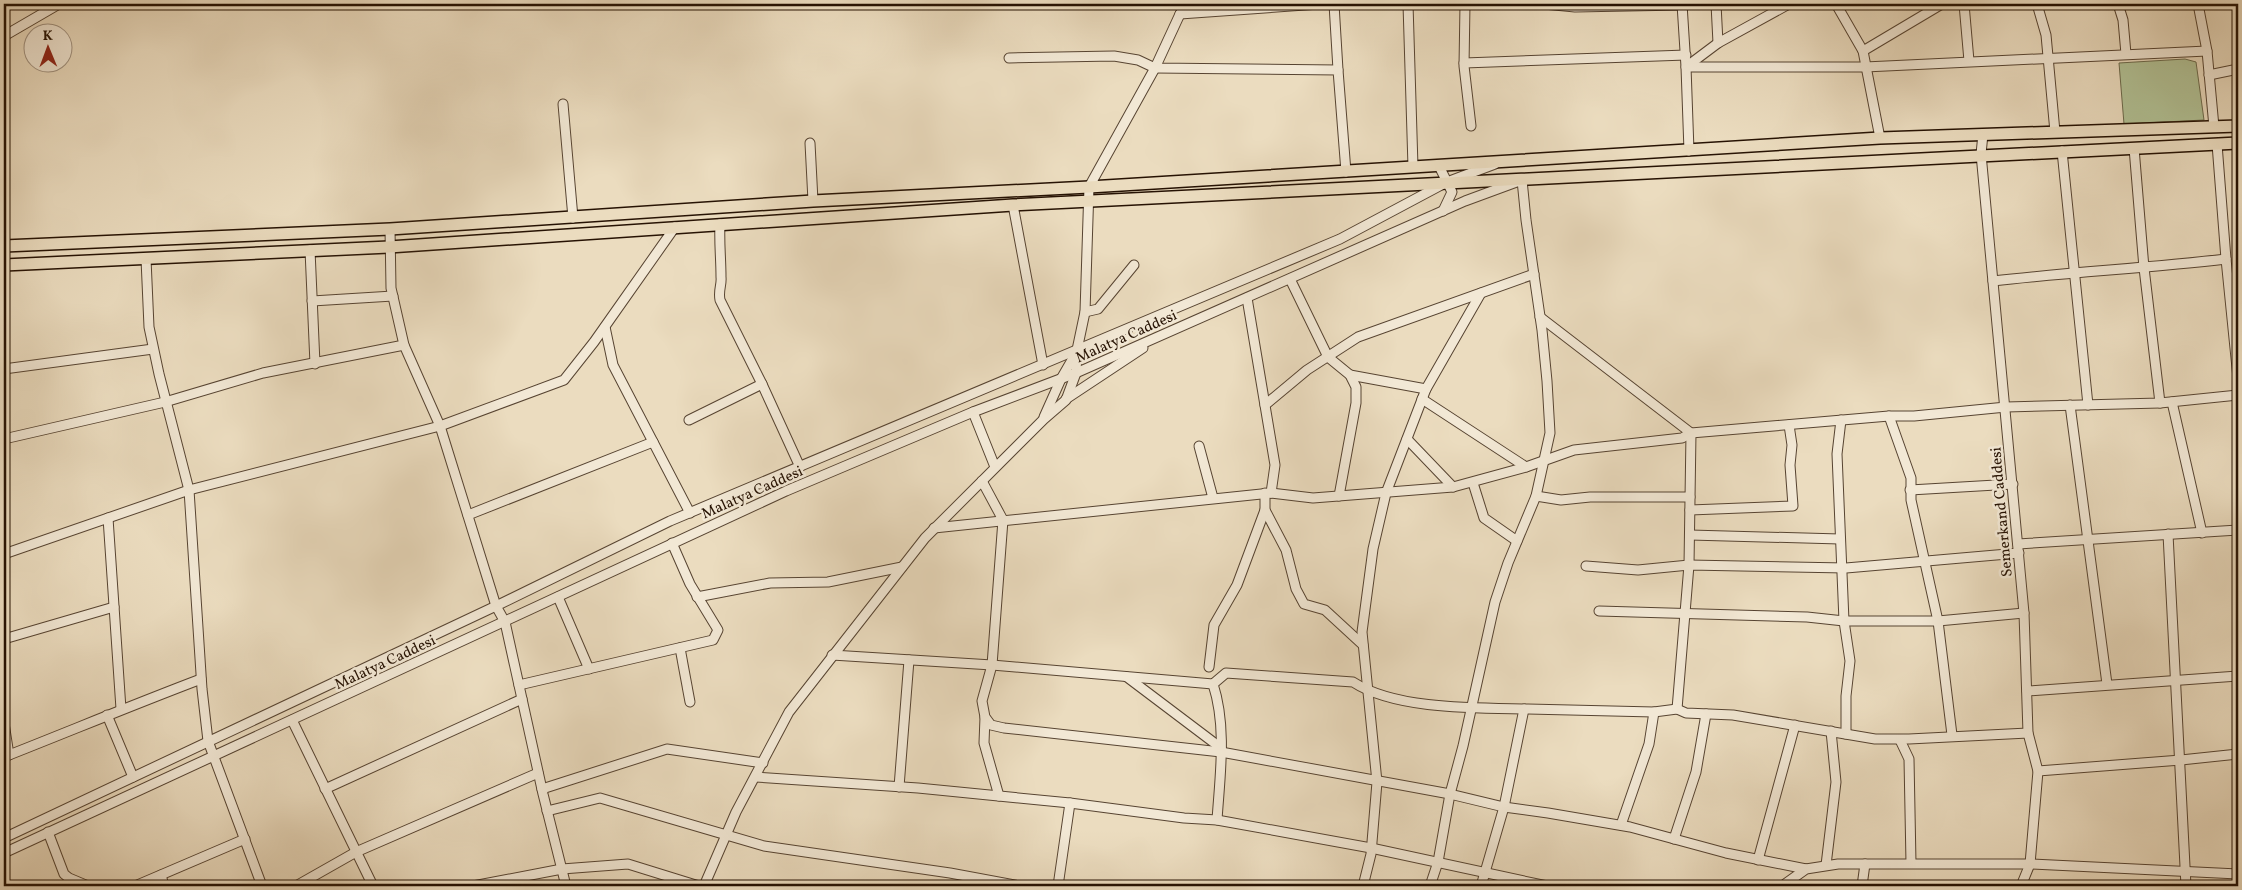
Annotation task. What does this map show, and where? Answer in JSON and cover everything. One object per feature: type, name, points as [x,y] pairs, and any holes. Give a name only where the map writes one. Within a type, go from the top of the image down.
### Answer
[{"type":"main road","points":[[4,246],[390,229],[1880,138],[2238,126]]},
{"type":"main road","points":[[4,265],[389,247],[1013,205],[1447,182],[1522,180],[1981,154],[2238,143]]},
{"type":"street","points":[[4,36],[59,4]]},
{"type":"street","points":[[1066,400],[1076,373],[1085,312],[1089,187],[1155,68],[1180,14],[1187,4]]},
{"type":"street","points":[[1180,14],[1319,4]]},
{"type":"street","points":[[1334,4],[1346,172]]},
{"type":"street","points":[[1408,4],[1412,168]]},
{"type":"street","points":[[1465,4],[1464,63],[1471,126]]},
{"type":"street","points":[[1544,4],[1575,7],[1682,4],[1686,55],[1689,151]]},
{"type":"street","points":[[1716,4],[1718,43]]},
{"type":"street","points":[[1686,67],[1718,43],[1789,4]]},
{"type":"street","points":[[1836,4],[1863,51],[1880,138]]},
{"type":"street","points":[[1863,51],[1942,4]]},
{"type":"street","points":[[1964,4],[1969,62]]},
{"type":"street","points":[[2037,4],[2046,35],[2055,132]]},
{"type":"street","points":[[2118,4],[2126,54]]},
{"type":"street","points":[[2198,4],[2207,51],[2214,127]]},
{"type":"street","points":[[1686,67],[1865,68],[2048,57],[2207,51]]},
{"type":"street","points":[[1464,63],[1686,55]]},
{"type":"street","points":[[1010,58],[1114,56],[1138,60],[1155,68],[1338,70]]},
{"type":"street","points":[[2209,75],[2238,70]]},
{"type":"street","points":[[563,104],[573,218]]},
{"type":"street","name":"Semerkand Caddesi","points":[[1983,134],[1981,154],[2024,613],[2028,733],[2038,770],[2030,864],[2021,886]]},
{"type":"street","points":[[810,143],[813,202]]},
{"type":"street","points":[[2217,144],[2238,378]]},
{"type":"street","points":[[2134,148],[2144,268],[2160,403]]},
{"type":"street","points":[[2062,151],[2088,405]]},
{"type":"street","points":[[4,838],[690,513],[1340,239],[1447,182],[1500,162]]},
{"type":"street","points":[[1439,166],[1452,192],[1443,211]]},
{"type":"street","points":[[1430,886],[1438,862],[1450,794],[1495,602],[1536,496],[1550,433],[1548,381],[1522,180]]},
{"type":"street","name":"Malatya Caddesi","points":[[4,853],[786,491],[974,412],[1076,373],[1443,211],[1522,180]]},
{"type":"street","points":[[1013,205],[1043,365]]},
{"type":"street","points":[[720,224],[718,251],[722,279],[718,290],[720,300],[762,384],[800,467]]},
{"type":"street","points":[[4,554],[189,490],[440,426],[564,380],[605,327],[674,227]]},
{"type":"street","points":[[390,229],[389,247],[393,296],[404,345],[440,426],[496,606],[505,622],[538,773],[566,886]]},
{"type":"street","points":[[310,250],[315,364]]},
{"type":"street","points":[[146,259],[149,326],[153,349],[189,490],[201,678],[208,741],[262,886]]},
{"type":"street","points":[[1993,281],[2226,259]]},
{"type":"street","points":[[1085,312],[1098,309],[1134,265]]},
{"type":"street","points":[[1265,405],[1307,370],[1358,338],[1534,274]]},
{"type":"street","points":[[1290,279],[1328,357],[1350,375],[1356,387],[1356,403],[1339,496]]},
{"type":"street","points":[[1363,886],[1371,848],[1377,782],[1362,632],[1373,549],[1386,493],[1422,399],[1481,293]]},
{"type":"street","points":[[312,301],[393,296]]},
{"type":"street","points":[[1209,667],[1214,625],[1237,585],[1265,510],[1275,465],[1247,298]]},
{"type":"street","points":[[1540,317],[1691,433]]},
{"type":"street","points":[[605,327],[613,365],[690,513]]},
{"type":"street","points":[[704,886],[736,812],[789,712],[832,655],[934,528],[1044,419],[1066,400],[1168,333]]},
{"type":"street","points":[[4,439],[166,402],[263,373],[404,345]]},
{"type":"street","points":[[4,369],[153,349]]},
{"type":"street","points":[[1044,419],[1061,379],[1078,350]]},
{"type":"street","points":[[1350,375],[1426,390]]},
{"type":"street","points":[[689,420],[762,384]]},
{"type":"street","points":[[934,528],[1268,493],[1312,498],[1453,487],[1526,467],[1574,450],[1682,438],[1691,433],[1889,416],[1914,416],[2006,406],[2160,403],[2238,396]]},
{"type":"street","points":[[1422,399],[1526,467]]},
{"type":"street","points":[[2172,402],[2202,533]]},
{"type":"street","points":[[2070,405],[2107,684]]},
{"type":"street","points":[[974,412],[995,467]]},
{"type":"street","points":[[1889,416],[1911,478],[1910,490],[1938,621],[1952,735]]},
{"type":"street","points":[[1842,420],[1837,454],[1844,621],[1850,661],[1846,696],[1846,734]]},
{"type":"street","points":[[1690,510],[1793,506],[1790,465],[1792,444],[1789,425]]},
{"type":"street","points":[[1677,709],[1689,564],[1691,433]]},
{"type":"street","points":[[1407,439],[1453,487]]},
{"type":"street","points":[[468,515],[653,442]]},
{"type":"street","points":[[1199,446],[1213,498]]},
{"type":"street","points":[[982,481],[1003,520],[992,665],[982,701],[985,717],[984,743],[998,796]]},
{"type":"street","points":[[1473,483],[1484,518],[1517,541]]},
{"type":"street","points":[[1910,490],[2013,484]]},
{"type":"street","points":[[1536,496],[1561,500],[1590,497],[1690,496]]},
{"type":"street","points":[[1265,510],[1286,550],[1296,589],[1304,604],[1325,610],[1345,631],[1363,645]]},
{"type":"street","points":[[108,518],[121,709]]},
{"type":"street","points":[[1586,566],[1638,570],[1689,564],[1842,568],[1925,561],[2087,539],[2238,530]]},
{"type":"street","points":[[2168,534],[2186,886]]},
{"type":"street","points":[[1690,535],[1840,539]]},
{"type":"street","points":[[519,685],[713,640],[718,630],[697,597],[672,543]]},
{"type":"street","points":[[697,597],[770,583],[828,582],[902,567]]},
{"type":"street","points":[[558,597],[589,669]]},
{"type":"street","points":[[4,638],[114,607]]},
{"type":"street","points":[[1598,611],[1807,617],[1844,621],[1938,621],[2024,613]]},
{"type":"street","points":[[680,648],[690,702]]},
{"type":"street","points":[[832,655],[992,665],[1213,684],[1226,673],[1353,682],[1367,691],[1394,699],[1471,708],[1654,712],[1677,709],[1686,713],[1733,715],[1875,739],[1900,740],[1952,735],[2028,733]]},
{"type":"street","points":[[899,787],[910,660]]},
{"type":"street","points":[[2027,690],[2238,676]]},
{"type":"street","points":[[1127,677],[1221,750]]},
{"type":"street","points":[[4,723],[7,756],[46,742],[121,709],[201,678]]},
{"type":"street","points":[[1213,684],[1218,701],[1221,750],[1217,820]]},
{"type":"street","points":[[326,789],[522,699]]},
{"type":"street","points":[[1481,886],[1504,808],[1524,709]]},
{"type":"street","points":[[1621,825],[1649,744],[1654,712]]},
{"type":"street","points":[[1674,839],[1696,772],[1706,714]]},
{"type":"street","points":[[107,716],[133,777]]},
{"type":"street","points":[[985,717],[991,725],[1004,728],[1221,750],[1377,782],[1450,794],[1504,808],[1548,812],[1621,825],[1758,860],[1806,869],[1826,865],[1866,864],[2030,864],[2184,873],[2238,874]]},
{"type":"street","points":[[292,720],[373,886]]},
{"type":"street","points":[[1758,860],[1796,725]]},
{"type":"street","points":[[1826,865],[1836,782],[1831,731]]},
{"type":"street","points":[[1900,740],[1909,759],[1911,863]]},
{"type":"street","points":[[542,789],[667,749],[763,764]]},
{"type":"street","points":[[2038,770],[2238,754]]},
{"type":"street","points":[[296,886],[356,852],[538,773]]},
{"type":"street","points":[[756,777],[998,796],[1070,803],[1184,818],[1217,820],[1371,848],[1547,886]]},
{"type":"street","points":[[547,811],[600,798],[764,846],[950,873],[1020,886]]},
{"type":"street","points":[[1058,886],[1070,803]]},
{"type":"street","points":[[48,832],[64,874],[88,886]]},
{"type":"street","points":[[135,886],[245,840]]},
{"type":"street","points":[[473,886],[504,883],[562,869],[628,864],[699,886]]},
{"type":"street","points":[[1862,886],[1866,864]]},
{"type":"street","points":[[1785,886],[1785,884],[1806,869]]},
{"type":"street","points":[[161,875],[164,886]]},
{"type":"green space","points":[[2185,59],[2196,62],[2204,120],[2124,124],[2119,63]]}]
